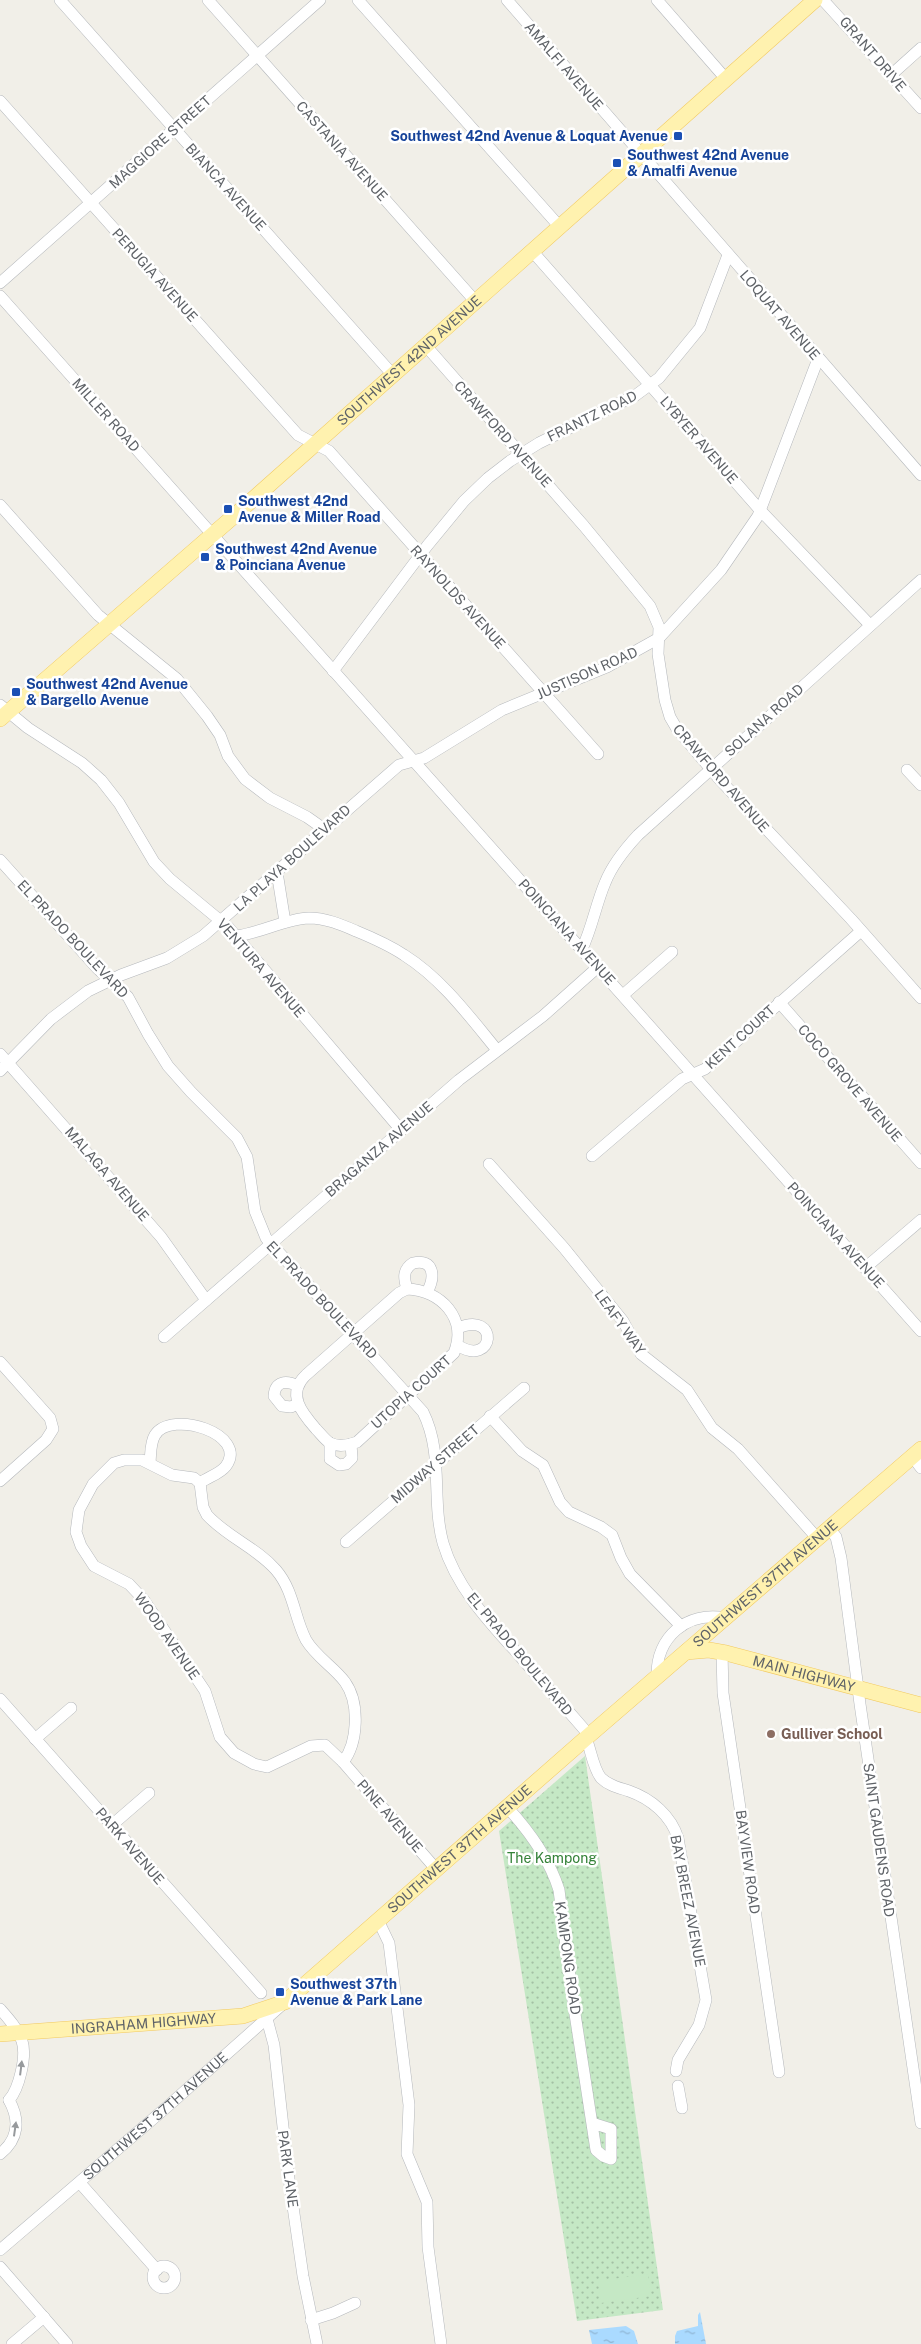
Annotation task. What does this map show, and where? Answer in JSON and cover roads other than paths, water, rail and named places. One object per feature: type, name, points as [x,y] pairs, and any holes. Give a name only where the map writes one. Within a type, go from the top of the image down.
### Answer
[{"type":"main road","name":"SOUTHWEST 42ND AVENUE","points":[[3,712],[212,535],[815,0]]},
{"type":"main road","name":"SOUTHWEST 37TH AVENUE","points":[[285,2002],[720,1622],[830,1528],[918,1458]]},
{"type":"main road","points":[[720,1622],[715,1642],[721,1652]]},
{"type":"main road","name":"MAIN HIGHWAY","points":[[686,1652],[705,1650],[721,1652],[921,1705]]},
{"type":"main road","name":"INGRAHAM HIGHWAY","points":[[0,2034],[243,2016],[285,2002]]},
{"type":"street","name":"BIANCA AVENUE","points":[[60,0],[393,375]]},
{"type":"street","name":"CASTANIA AVENUE","points":[[208,0],[476,302]]},
{"type":"street","name":"MAGGIORE STREET","points":[[0,283],[320,0]]},
{"type":"street","points":[[358,0],[560,228]]},
{"type":"street","name":"AMALFI AVENUE","points":[[507,0],[641,155]]},
{"type":"street","points":[[657,0],[726,79]]},
{"type":"street","name":"GRANT DRIVE","points":[[823,0],[921,108]]},
{"type":"street","points":[[891,75],[921,48]]},
{"type":"street","name":"PERUGIA AVENUE","points":[[0,101],[298,435],[314,444]]},
{"type":"street","name":"LOQUAT AVENUE","points":[[641,155],[921,475]]},
{"type":"street","name":"LYBYER AVENUE","points":[[533,252],[760,510],[870,625]]},
{"type":"street","name":"FRANTZ ROAD","points":[[333,671],[420,555],[471,494],[496,471],[520,454],[650,386],[684,350],[700,328],[728,255]]},
{"type":"street","name":"MILLER ROAD","points":[[0,296],[212,535]]},
{"type":"street","name":"CRAWFORD AVENUE","points":[[426,346],[644,598],[658,622],[660,673],[668,712],[677,729],[710,769],[921,998]]},
{"type":"street","name":"JUSTISON ROAD","points":[[414,761],[438,751],[502,710],[607,667],[659,638],[721,570],[753,525],[818,359]]},
{"type":"street","name":"RAYNOLDS AVENUE","points":[[314,444],[329,451],[598,754]]},
{"type":"street","points":[[0,504],[98,615],[158,662],[184,687],[211,722],[228,756],[245,779],[270,798],[307,817],[324,829]]},
{"type":"street","name":"POINCIANA AVENUE","points":[[212,535],[921,1331]]},
{"type":"street","name":"SOLANA ROAD","points":[[582,949],[594,922],[604,885],[620,856],[653,819],[921,580]]},
{"type":"street","name":"VENTURA AVENUE","points":[[3,712],[97,775],[115,798],[154,862],[170,880],[222,920],[401,1130]]},
{"type":"street","name":"LA PLAYA BOULEVARD","points":[[4,1067],[59,1012],[88,991],[180,951],[222,920],[399,765],[414,761]]},
{"type":"street","points":[[907,770],[921,785]]},
{"type":"street","name":"EL PRADO BOULEVARD","points":[[0,860],[110,980],[128,997],[153,1044],[173,1073],[237,1138],[247,1157],[258,1222],[266,1238],[423,1412],[435,1446],[440,1532],[446,1552],[460,1580],[476,1606],[588,1736]]},
{"type":"street","points":[[277,872],[285,922]]},
{"type":"street","points":[[236,936],[249,934],[285,922],[312,918],[329,921],[371,938],[404,955],[447,990],[497,1050]]},
{"type":"street","name":"KENT COURT","points":[[592,1156],[682,1079],[705,1069],[861,931]]},
{"type":"street","points":[[623,995],[672,952]]},
{"type":"street","name":"BRAGANZA AVENUE","points":[[164,1337],[401,1130],[497,1050],[543,1016],[598,967]]},
{"type":"street","name":"COCO GROVE AVENUE","points":[[779,1002],[921,1163]]},
{"type":"street","name":"MALAGA AVENUE","points":[[0,1054],[4,1067],[161,1237],[206,1300]]},
{"type":"street","name":"LEAFY WAY","points":[[489,1164],[564,1248],[623,1321],[641,1354],[687,1390],[712,1428],[738,1449],[818,1539]]},
{"type":"street","points":[[865,1268],[921,1220]]},
{"type":"street","points":[[407,1289],[405,1272],[413,1263],[421,1262],[428,1266],[433,1274],[432,1282],[427,1292]]},
{"type":"street","points":[[330,1443],[351,1444],[352,1458],[346,1464],[339,1466],[330,1459],[330,1443],[304,1414],[298,1404],[296,1392],[298,1386],[306,1375],[399,1292],[407,1289],[427,1292],[444,1303],[458,1328],[468,1324],[478,1324],[484,1328],[487,1338],[483,1348],[475,1352],[467,1351],[457,1345]]},
{"type":"street","name":"UTOPIA COURT","points":[[351,1444],[360,1440],[408,1394],[452,1356],[457,1345],[458,1328]]},
{"type":"street","points":[[0,1362],[50,1418],[53,1429],[50,1436],[0,1480]]},
{"type":"street","points":[[298,1386],[288,1382],[281,1383],[276,1387],[274,1396],[282,1406],[298,1404]]},
{"type":"street","name":"MIDWAY STREET","points":[[346,1542],[524,1388]]},
{"type":"street","points":[[490,1416],[522,1451],[543,1465],[564,1508],[601,1527],[612,1535],[620,1558],[630,1574],[681,1626]]},
{"type":"street","points":[[150,1462],[152,1440],[161,1429],[178,1424],[211,1432],[222,1437],[228,1444],[230,1451],[229,1459],[223,1469],[200,1483],[203,1507],[207,1515],[261,1556],[276,1570],[291,1595],[308,1643],[347,1685],[353,1703],[355,1731],[352,1745],[343,1762]]},
{"type":"street","name":"WOOD AVENUE","points":[[200,1483],[194,1478],[172,1475],[150,1462],[136,1459],[119,1461],[102,1473],[88,1490],[79,1510],[76,1524],[79,1542],[87,1557],[101,1570],[129,1584],[144,1600],[205,1691],[220,1737],[234,1752],[254,1764],[267,1767],[306,1748],[321,1745],[328,1747],[343,1762]]},
{"type":"street","name":"SAINT GAUDENS ROAD","points":[[830,1528],[836,1537],[841,1558],[921,2123]]},
{"type":"street","points":[[658,1676],[658,1660],[661,1652],[670,1636],[681,1626],[701,1616],[720,1622]]},
{"type":"street","name":"BAYVIEW ROAD","points":[[721,1652],[723,1693],[779,2072]]},
{"type":"street","name":"PARK AVENUE","points":[[0,1699],[261,1993]]},
{"type":"street","points":[[35,1739],[71,1708]]},
{"type":"street","name":"BAY BREEZ AVENUE","points":[[588,1736],[596,1770],[602,1778],[616,1787],[639,1795],[650,1802],[670,1820],[678,1838],[706,2000],[700,2025],[680,2056],[676,2071]]},
{"type":"street","name":"PINE AVENUE","points":[[343,1762],[436,1869]]},
{"type":"street","points":[[112,1825],[149,1793]]},
{"type":"street","name":"KAMPONG ROAD","points":[[507,1808],[542,1851],[559,1890],[592,2123]]},
{"type":"street","points":[[378,1920],[389,1943],[409,2105],[407,2154],[427,2202],[428,2246],[441,2344]]},
{"type":"street","name":"SOUTHWEST 37TH AVENUE","points":[[0,2250],[285,2002]]},
{"type":"street","points":[[0,2009],[19,2033],[23,2047],[20,2078],[16,2091],[4,2102],[16,2115],[16,2130],[10,2145],[0,2154]]},
{"type":"street","name":"PARK LANE","points":[[267,2019],[274,2045],[288,2172],[311,2320],[317,2344]]},
{"type":"street","points":[[678,2086],[682,2108]]},
{"type":"street","points":[[80,2182],[157,2270]]},
{"type":"street","points":[[0,2267],[67,2344]]},
{"type":"street","points":[[311,2320],[333,2314],[355,2303]]},
{"type":"street","points":[[12,2344],[44,2317]]},
{"type":"water","points":[[700,2312],[706,2344],[675,2344],[677,2331],[698,2326],[698,2315]]},
{"type":"water","points":[[626,2326],[634,2331],[638,2344],[592,2344],[589,2330]]},
{"type":"place","name":"Southwest 42nd Avenue & Loquat Avenue","points":[[678,136]]},
{"type":"place","name":"Southwest 42nd Avenue & Amalfi Avenue","points":[[617,163]]},
{"type":"place","name":"Southwest 42nd Avenue & Miller Road","points":[[228,509]]},
{"type":"place","name":"Southwest 42nd Avenue & Poinciana Avenue","points":[[205,557]]},
{"type":"place","name":"Southwest 42nd Avenue & Bargello Avenue","points":[[16,692]]},
{"type":"place","name":"Gulliver School","points":[[771,1734]]},
{"type":"place","name":"Southwest 37th Avenue & Park Lane","points":[[280,1992]]},
{"type":"park label","name":"The Kampong","points":[[552,1858]]}]
